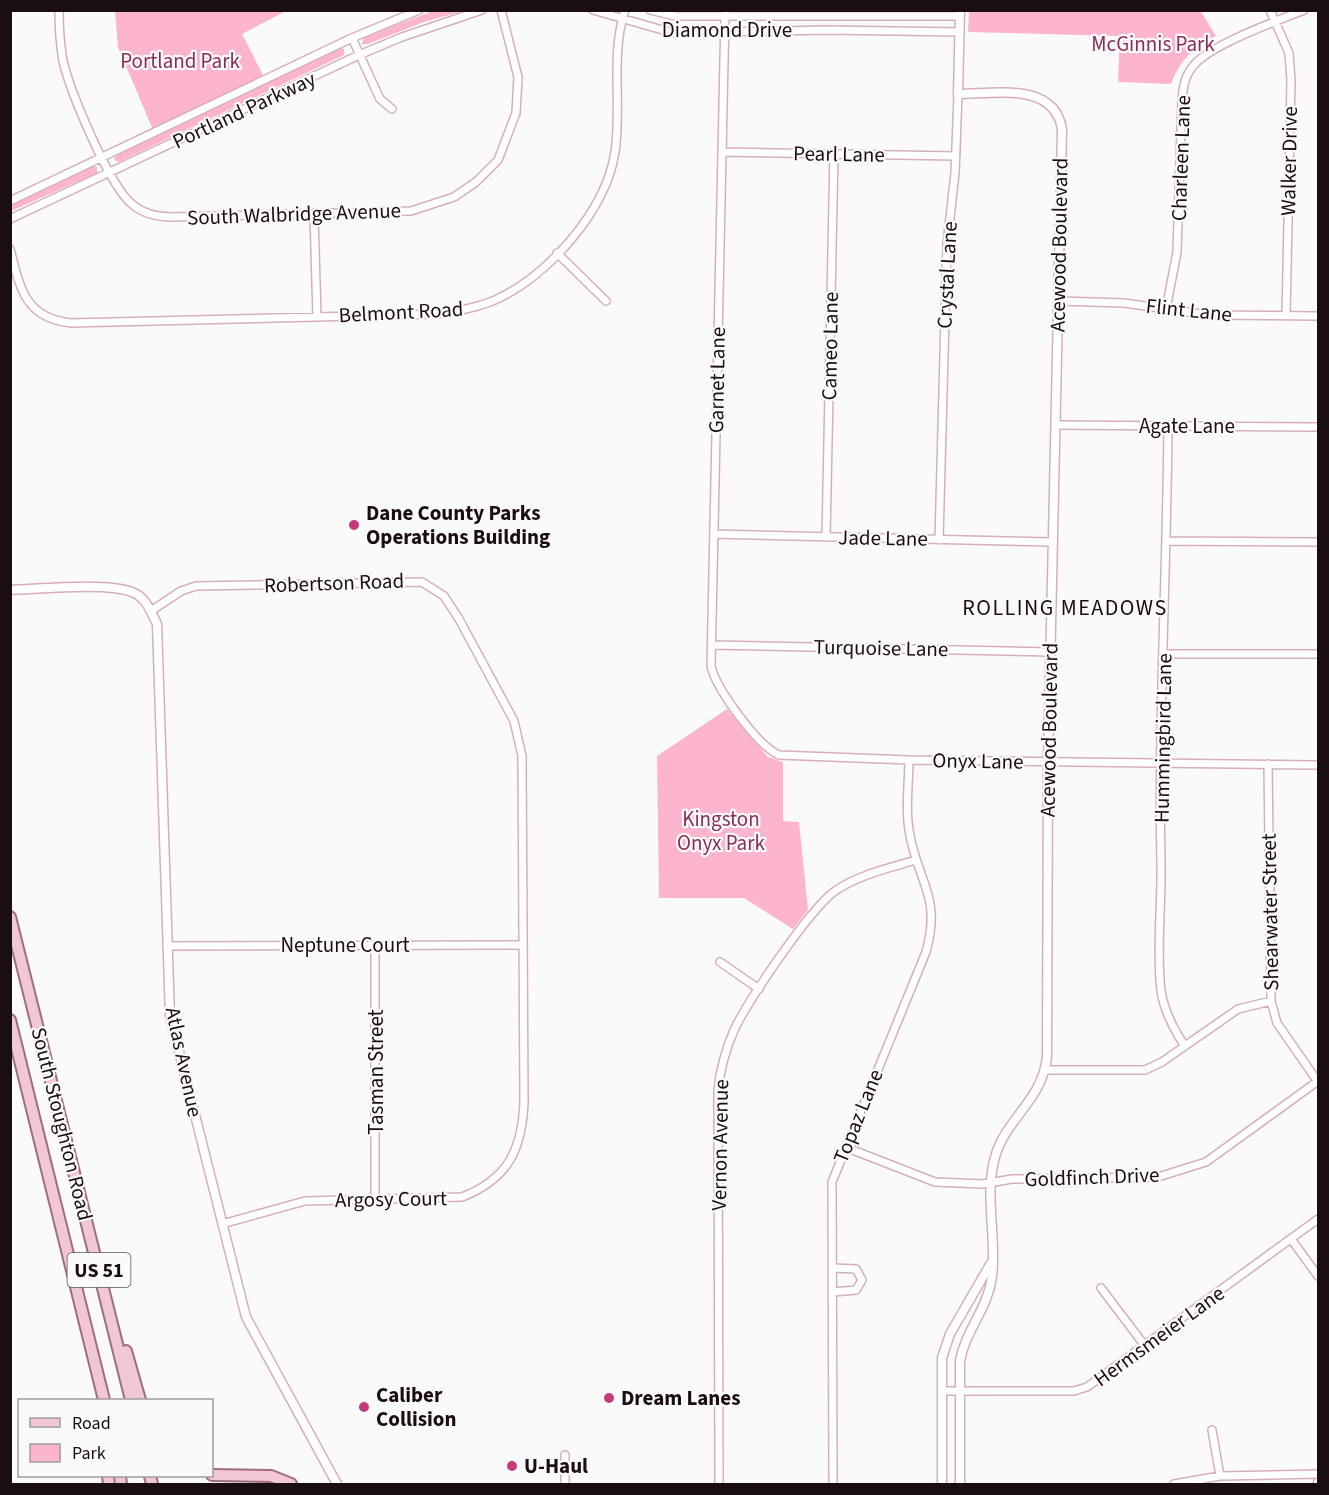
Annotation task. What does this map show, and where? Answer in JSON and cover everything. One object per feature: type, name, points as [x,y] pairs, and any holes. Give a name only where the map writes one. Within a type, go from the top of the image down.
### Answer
[{"type":"main road","name":"South Stoughton Road","points":[[10,917],[131,1399]]},
{"type":"main road","name":"South Stoughton Road","points":[[10,1020],[104,1399]]},
{"type":"main road","points":[[67,1140],[139,1399]]},
{"type":"main road","points":[[81,1308],[96,1399]]},
{"type":"main road","points":[[213,1475],[271,1476],[291,1485]]},
{"type":"street","name":"South Walbridge Avenue","points":[[59,10],[64,63],[102,158],[131,204],[157,216],[411,211],[430,207],[454,197],[498,160],[516,113],[519,90],[515,62],[501,10]]},
{"type":"street","name":"Portland Parkway","points":[[10,201],[352,38],[419,10]]},
{"type":"street","name":"Portland Parkway","points":[[10,219],[359,55],[402,37],[482,10]]},
{"type":"street","name":"Diamond Drive","points":[[593,10],[661,32],[829,30],[960,32]]},
{"type":"street","name":"Belmont Road","points":[[10,249],[19,286],[25,297],[40,313],[63,322],[437,314],[470,309],[519,287],[578,231],[594,208],[611,171],[617,131],[618,51],[622,20],[626,10]]},
{"type":"street","name":"Diamond Drive","points":[[650,10],[675,16],[960,13]]},
{"type":"street","name":"Walker Drive","points":[[1270,10],[1289,53],[1292,80],[1286,316]]},
{"type":"street","name":"Charleen Lane","points":[[1166,309],[1177,252],[1184,85],[1197,62],[1214,51],[1304,10]]},
{"type":"street","name":"Crystal Lane","points":[[939,540],[947,244],[956,156],[960,13]]},
{"type":"street","name":"Garnet Lane","points":[[725,14],[711,666],[715,680],[754,732]]},
{"type":"street","points":[[829,14],[829,30]]},
{"type":"street","points":[[352,38],[380,99],[392,109]]},
{"type":"street","name":"Acewood Boulevard","points":[[958,94],[1040,96],[1051,105],[1059,118],[1062,129],[1048,762],[1046,1070],[1039,1090],[1002,1137],[994,1159],[993,1274],[984,1309],[962,1353],[960,1485]]},
{"type":"street","name":"Pearl Lane","points":[[723,152],[956,156]]},
{"type":"street","name":"Cameo Lane","points":[[826,537],[834,154]]},
{"type":"street","points":[[314,214],[316,317]]},
{"type":"street","points":[[556,253],[606,301]]},
{"type":"street","name":"Flint Lane","points":[[1059,301],[1124,303],[1209,315],[1318,316]]},
{"type":"street","name":"Agate Lane","points":[[1056,424],[1318,427]]},
{"type":"street","name":"Hummingbird Lane","points":[[1168,425],[1168,541],[1160,764],[1161,991],[1172,1027],[1184,1045]]},
{"type":"street","name":"Jade Lane","points":[[714,534],[1052,542]]},
{"type":"street","points":[[1168,541],[1318,542]]},
{"type":"street","name":"Robertson Road","points":[[151,611],[181,591],[196,586],[410,580],[428,584],[444,596],[513,720],[520,741],[524,945]]},
{"type":"street","points":[[10,590],[115,588],[133,592],[145,601],[151,611]]},
{"type":"street","name":"Atlas Avenue","points":[[151,611],[158,637],[171,1016],[250,1329],[338,1485]]},
{"type":"street","name":"Turquoise Lane","points":[[712,645],[1050,652]]},
{"type":"street","points":[[1165,654],[1318,654]]},
{"type":"street","name":"Onyx Lane","points":[[754,732],[766,747],[779,755],[909,760],[1318,765]]},
{"type":"street","name":"Topaz Lane","points":[[833,1485],[832,1182],[931,936],[933,920],[930,896],[916,860],[908,814],[909,760]]},
{"type":"street","name":"Shearwater Street","points":[[1268,764],[1271,1001],[1277,1023],[1318,1082]]},
{"type":"street","name":"Vernon Avenue","points":[[719,1485],[718,1090],[735,1029],[759,989],[826,898],[856,879],[916,860]]},
{"type":"street","name":"Tasman Street","points":[[375,945],[375,1199]]},
{"type":"street","name":"Neptune Court","points":[[167,946],[524,945]]},
{"type":"street","name":"Argosy Court","points":[[222,1224],[305,1201],[462,1197],[495,1179],[515,1153],[523,1129],[524,945]]},
{"type":"street","points":[[720,962],[759,989]]},
{"type":"street","points":[[1046,1070],[1145,1070],[1157,1066],[1238,1009],[1271,1001]]},
{"type":"street","name":"Goldfinch Drive","points":[[845,1147],[924,1179],[951,1183],[1140,1179],[1184,1171],[1206,1162],[1318,1082]]},
{"type":"street","name":"Hermsmeier Lane","points":[[942,1390],[1074,1391],[1087,1387],[1318,1219]]},
{"type":"street","points":[[1291,1239],[1318,1276]]},
{"type":"street","name":"Acewood Boulevard","points":[[942,1485],[942,1358],[948,1340],[992,1259]]},
{"type":"street","points":[[832,1268],[856,1269],[862,1280],[856,1290],[832,1292]]},
{"type":"street","points":[[1101,1288],[1145,1346]]},
{"type":"street","points":[[1212,1430],[1220,1476]]},
{"type":"street","points":[[565,1455],[565,1485]]},
{"type":"street","points":[[1174,1485],[1220,1476],[1318,1474]]},
{"type":"green space","name":"McGinnis Park","points":[[1200,10],[1216,36],[1188,56],[1171,84],[1118,82],[1120,36],[968,32],[969,11]]},
{"type":"green space","name":"Portland Park","points":[[115,11],[286,11],[242,34],[264,77],[153,130],[118,47]]},
{"type":"green space","points":[[433,11],[463,11],[424,22],[368,44],[362,44],[364,37]]},
{"type":"green space","points":[[340,48],[344,49],[344,55],[119,162],[114,160],[116,155]]},
{"type":"green space","points":[[92,166],[97,167],[97,173],[11,211],[11,204]]},
{"type":"green space","name":"Kingston Onyx Park","points":[[727,709],[768,757],[783,762],[783,821],[799,822],[808,910],[793,929],[744,898],[659,898],[657,756]]},
{"type":"place","name":"Dane County Parks Operations Building","points":[[354,525]]},
{"type":"place","name":"Dream Lanes","points":[[609,1398]]},
{"type":"place","name":"Caliber Collision","points":[[364,1407]]},
{"type":"place","name":"U-Haul","points":[[512,1466]]},
{"type":"district","name":"ROLLING MEADOWS","points":[[1065,607]]}]
